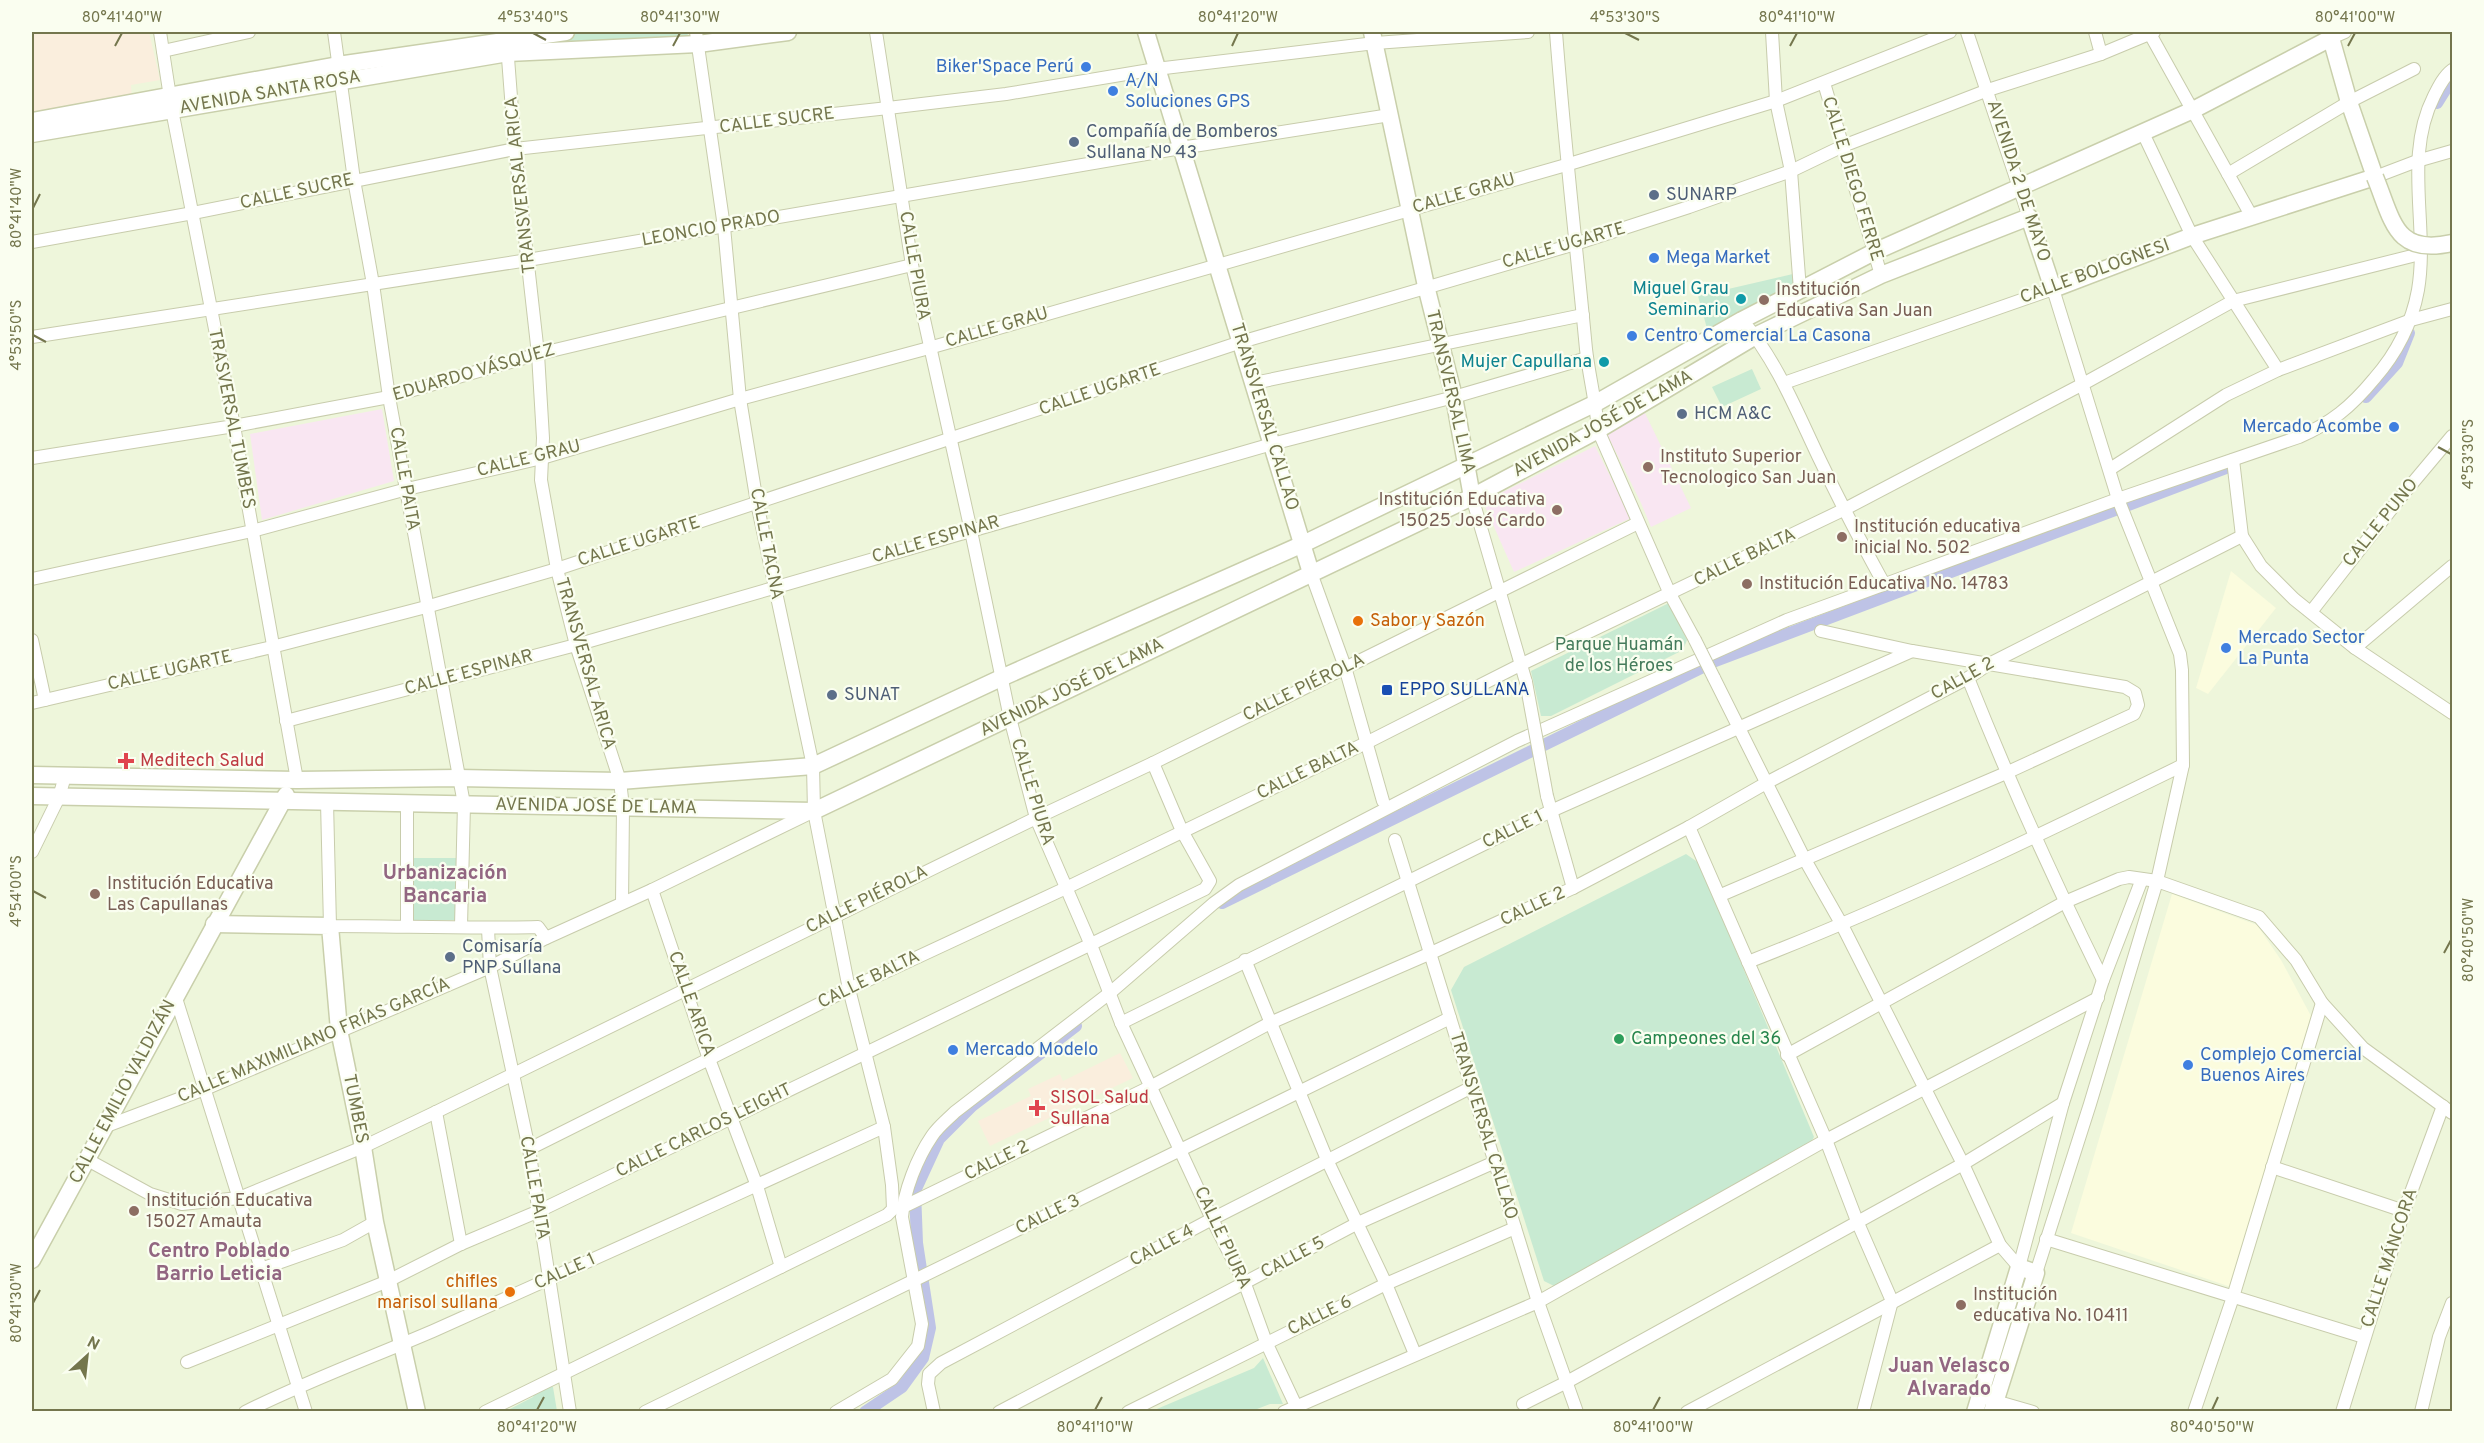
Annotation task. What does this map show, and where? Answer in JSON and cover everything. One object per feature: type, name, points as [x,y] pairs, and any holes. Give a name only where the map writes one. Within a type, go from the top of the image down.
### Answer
[{"type":"main road","points":[[507,42],[566,32]]},
{"type":"main road","points":[[507,42],[697,38],[788,32]]},
{"type":"main road","name":"TRANSVERSAL CALLAO","points":[[1146,32],[1311,573]]},
{"type":"main road","points":[[2335,34],[2349,102],[2395,226],[2406,240],[2417,246],[2432,248],[2452,243]]},
{"type":"main road","name":"AVENIDA JOSÉ DE LAMA","points":[[32,775],[297,780],[458,778],[620,781],[813,766],[1002,678],[1303,544],[1596,403],[1742,320],[1874,252],[2193,110],[2335,34]]},
{"type":"main road","name":"TRANSVERSAL LIMA","points":[[1374,37],[1426,286],[1455,397],[1472,497]]},
{"type":"main road","name":"AVENIDA SANTA ROSA","points":[[32,134],[171,103],[507,42]]},
{"type":"main road","name":"AVENIDA SANTA ROSA","points":[[32,121],[171,103]]},
{"type":"main road","name":"CALLE BOLOGNESI","points":[[2053,289],[2192,236],[2375,177]]},
{"type":"main road","name":"AVENIDA JOSÉ DE LAMA","points":[[32,796],[814,811],[1472,497],[1598,430],[1756,336],[1881,275],[2029,217]]},
{"type":"main road","name":"AVENIDA 2 DE MAYO","points":[[2029,217],[2053,289]]},
{"type":"main road","points":[[282,802],[297,780]]},
{"type":"main road","name":"CALLE EMILIO VALDIZÁN","points":[[32,1260],[282,802]]},
{"type":"main road","points":[[214,924],[330,926]]},
{"type":"main road","name":"TUMBES","points":[[330,926],[339,1030],[363,1147],[375,1222],[415,1411]]},
{"type":"main road","points":[[2019,1267],[2036,1273],[1985,1405],[2019,1267]]},
{"type":"street","name":"TRASVERSAL TUMBES","points":[[160,32],[171,103],[234,426],[297,780]]},
{"type":"street","points":[[163,51],[249,32]]},
{"type":"street","name":"CALLE PAITA","points":[[334,32],[354,180],[373,284],[389,397],[407,489],[426,608],[464,804],[461,926]]},
{"type":"street","name":"CALLE PIURA","points":[[876,32],[912,265],[1010,718],[1036,818],[1092,945],[1121,1023],[1182,1150],[1212,1219],[1245,1284],[1266,1342],[1296,1406]]},
{"type":"street","name":"CALLE SUCRE","points":[[32,242],[193,213],[515,148],[711,129],[1006,94],[1374,37],[1528,32]]},
{"type":"street","points":[[1556,32],[1566,165],[1587,358],[1596,403],[1598,430],[1670,594],[1740,726],[1804,858],[1842,925],[1963,1164],[2000,1245],[2019,1267]]},
{"type":"street","points":[[1772,32],[1776,100],[1791,171],[1800,290]]},
{"type":"street","name":"CALLE GRAU","points":[[32,579],[252,531],[407,489],[542,458],[740,399],[929,348],[1566,165],[1776,100],[1950,32]]},
{"type":"street","name":"AVENIDA 2 DE MAYO","points":[[1967,32],[2029,217]]},
{"type":"street","points":[[2095,32],[2101,54]]},
{"type":"street","points":[[2152,32],[2252,217]]},
{"type":"street","name":"CALLE UGARTE","points":[[32,703],[272,648],[426,608],[557,569],[1241,342],[1575,244],[1689,207],[1791,171],[1843,146],[1988,90],[2101,54],[2152,32]]},
{"type":"street","name":"CALLE TACNA","points":[[697,38],[724,227],[740,399],[757,503],[813,766],[814,811],[849,989],[884,1127],[894,1202],[893,1209],[887,1215],[781,1267]]},
{"type":"street","name":"TRANSVERSAL ARICA","points":[[507,42],[515,148],[538,354],[541,480],[557,569],[576,645],[620,781],[623,807],[622,903]]},
{"type":"street","points":[[2228,174],[2349,102],[2414,69]]},
{"type":"street","points":[[836,1412],[892,1379],[918,1346],[922,1324],[905,1240],[903,1207],[924,1148],[933,1135],[955,1112],[1111,992],[1214,903],[1249,880],[1517,741],[1787,620],[1884,582],[2325,426],[2361,395],[2387,364],[2411,320],[2418,288],[2420,254],[2412,163],[2427,110],[2436,91],[2452,70]]},
{"type":"street","name":"CALLE DIEGO FERRE","points":[[1824,83],[1881,275]]},
{"type":"street","name":"LEONCIO PRADO","points":[[32,337],[528,260],[1180,148],[1390,115]]},
{"type":"street","points":[[2143,133],[2192,236],[2278,370]]},
{"type":"street","name":"CALLE BOLOGNESI","points":[[2375,177],[2452,151]]},
{"type":"street","name":"CALLE BALTA","points":[[529,1149],[849,989],[1065,888],[1366,743],[1522,664],[1844,510],[2083,384],[2233,301],[2420,254]]},
{"type":"street","name":"EDUARDO VÁSQUEZ","points":[[32,458],[234,426],[389,397],[538,354],[912,265]]},
{"type":"street","name":"AVENIDA 2 DE MAYO","points":[[2036,1273],[2157,881],[2183,765],[2180,654],[2119,500],[2053,289]]},
{"type":"street","name":"CALLE BOLOGNESI","points":[[1784,383],[2053,289]]},
{"type":"street","points":[[2110,469],[2226,395],[2278,370],[2411,320],[2452,309]]},
{"type":"street","points":[[1254,383],[1583,315]]},
{"type":"street","points":[[1742,320],[1756,336],[1784,383],[1844,510],[1884,582]]},
{"type":"street","name":"CALLE ESPINAR","points":[[286,722],[576,645],[1272,444],[1455,397],[1587,358]]},
{"type":"street","name":"CALLE PUNO","points":[[2311,612],[2400,498],[2452,436]]},
{"type":"street","points":[[2233,460],[2242,536],[2261,566],[2294,599],[2355,648],[2452,713]]},
{"type":"street","name":"TRANSVERSAL LIMA","points":[[1472,497],[1522,664],[1547,796],[1573,888]]},
{"type":"street","name":"CALLE PIÉROLA","points":[[86,1159],[150,1194],[182,1204],[239,1198],[363,1147],[436,1112],[1036,818],[1153,764],[1638,523]]},
{"type":"street","name":"CALLE 2","points":[[903,1207],[1150,1087],[1270,1023],[1573,888],[1689,827],[1768,782],[1968,678],[1989,664],[2242,536]]},
{"type":"street","points":[[2355,648],[2452,567]]},
{"type":"street","name":"TRANSVERSAL CALLAO","points":[[1311,573],[1345,667],[1383,801]]},
{"type":"street","points":[[1721,895],[2006,773],[2134,714],[2138,705],[2135,693],[2125,687],[1912,651],[1821,631]]},
{"type":"street","points":[[32,640],[45,700]]},
{"type":"street","name":"CALLE 1","points":[[1121,1023],[1245,960],[1551,812],[1912,651]]},
{"type":"street","points":[[1968,678],[2035,838],[2103,980]]},
{"type":"street","points":[[1153,764],[1182,831]]},
{"type":"street","points":[[1748,962],[1842,925],[2035,838],[2183,765]]},
{"type":"street","points":[[32,852],[59,797],[65,776]]},
{"type":"street","name":"TUMBES","points":[[327,802],[330,926]]},
{"type":"street","points":[[407,803],[407,926]]},
{"type":"street","name":"CALLE MAXIMILIANO FRÍAS GARCÍA","points":[[104,1127],[205,1089],[490,967],[546,938],[652,890],[814,811]]},
{"type":"street","points":[[1689,827],[1721,895],[1892,1300],[1863,1412]]},
{"type":"street","name":"CALLE CARLOS LEIGHT","points":[[187,1362],[388,1281],[461,1244],[539,1211],[1205,889],[1210,881],[1182,831]]},
{"type":"street","name":"TRANSVERSAL CALLAO","points":[[1395,840],[1538,1302],[1577,1412]]},
{"type":"street","points":[[1787,1055],[2065,902],[2129,877],[2157,881],[2259,917],[2296,960],[2322,1003],[2363,1048],[2448,1109]]},
{"type":"street","points":[[2019,1267],[2063,1102],[2103,980],[2142,879]]},
{"type":"street","name":"CALLE ARICA","points":[[652,890],[709,1059],[757,1186],[781,1267]]},
{"type":"street","points":[[330,926],[461,926],[488,929],[538,927],[546,938]]},
{"type":"street","name":"CALLE PAITA","points":[[488,929],[490,967],[529,1149],[570,1412]]},
{"type":"street","points":[[1245,960],[1328,1162],[1386,1284],[1415,1354]]},
{"type":"street","points":[[175,995],[306,1412]]},
{"type":"street","points":[[1284,1412],[1538,1302],[1826,1140],[2098,998]]},
{"type":"street","points":[[2194,1412],[2233,1296],[2322,1003]]},
{"type":"street","name":"CALLE 3","points":[[645,1412],[1450,1018]]},
{"type":"street","name":"CALLE 4","points":[[933,1412],[928,1384],[929,1374],[942,1363],[1212,1219],[1472,1087]]},
{"type":"street","points":[[1523,1404],[1963,1164],[2063,1102]]},
{"type":"street","name":"CALLE MÁNCORA","points":[[2342,1412],[2404,1211],[2448,1109]]},
{"type":"street","points":[[436,1112],[461,1244]]},
{"type":"street","name":"CALLE 1","points":[[245,1412],[298,1386],[402,1344],[549,1279],[884,1127]]},
{"type":"street","name":"CALLE 5","points":[[999,1412],[1358,1223],[1494,1162]]},
{"type":"street","points":[[2272,1167],[2404,1211]]},
{"type":"street","points":[[261,1269],[343,1240],[375,1222]]},
{"type":"street","name":"CALLE 6","points":[[1134,1410],[1386,1284],[1515,1228]]},
{"type":"street","points":[[2046,1239],[2364,1337]]},
{"type":"street","points":[[1688,1412],[1892,1300],[2000,1245]]},
{"type":"street","points":[[485,1412],[781,1267]]},
{"type":"street","points":[[2421,1412],[2439,1337],[2452,1303]]},
{"type":"street","points":[[1985,1405],[2033,1412]]},
{"type":"shaded area","points":[[32,32],[2452,32],[2452,1411],[32,1411]]},
{"type":"shaded area","points":[[32,32],[149,32],[160,80],[131,85],[132,99],[32,118]]},
{"type":"shaded area","points":[[382,409],[394,481],[262,520],[250,434]]},
{"type":"shaded area","name":"Instituto Superior Tecnologico San Juan","points":[[1644,411],[1691,508],[1651,527],[1606,432]]},
{"type":"shaded area","name":"Institución Educativa 15025 José Cardo","points":[[1595,446],[1631,518],[1514,572],[1483,502]]},
{"type":"shaded area","name":"Mercado Sector La Punta","points":[[2231,571],[2276,608],[2208,694],[2196,688]]},
{"type":"shaded area","points":[[2172,894],[2257,925],[2281,960],[2311,1016],[2231,1287],[2071,1233]]},
{"type":"shaded area","name":"SISOL Salud Sullana","points":[[1120,1053],[1133,1078],[990,1146],[978,1121],[1031,1096],[1028,1089],[1060,1074],[1063,1081]]},
{"type":"green space","points":[[582,32],[687,32],[690,42],[523,49],[523,41]]},
{"type":"green space","points":[[1797,273],[1800,290],[1708,332],[1698,296]]},
{"type":"green space","points":[[1752,369],[1761,389],[1722,407],[1712,387]]},
{"type":"green space","name":"Parque Huamán de los Héroes","points":[[1669,603],[1687,640],[1683,650],[1551,716],[1541,716],[1531,671]]},
{"type":"green space","name":"Campeones del 36","points":[[1686,854],[1699,863],[1814,1137],[1810,1144],[1556,1287],[1544,1281],[1451,990],[1464,967]]},
{"type":"green space","points":[[408,858],[458,858],[459,920],[409,920]]},
{"type":"green space","points":[[1263,1358],[1283,1404],[1270,1404],[1252,1411],[1152,1411],[1254,1368]]},
{"type":"green space","points":[[545,1384],[553,1387],[557,1411],[504,1412],[533,1397],[537,1389]]},
{"type":"waterway","points":[[2437,103],[2452,79]]},
{"type":"waterway","points":[[2366,397],[2397,363],[2409,333]]},
{"type":"waterway","points":[[1222,903],[1713,662],[2229,467]]},
{"type":"waterway","points":[[865,1412],[902,1387],[923,1358],[930,1328],[917,1243],[915,1191],[939,1139],[972,1106],[1076,1026]]},
{"type":"place","name":"Biker'Space Perú","points":[[1086,67]]},
{"type":"place","name":"A/N Soluciones GPS","points":[[1113,91]]},
{"type":"place","name":"Compañía de Bomberos Sullana Nº 43","points":[[1074,142]]},
{"type":"place","name":"SUNARP","points":[[1654,195]]},
{"type":"place","name":"Mega Market","points":[[1654,258]]},
{"type":"place","name":"Miguel Grau Seminario","points":[[1741,299]]},
{"type":"place","name":"Institución Educativa San Juan","points":[[1764,300]]},
{"type":"place","name":"Centro Comercial La Casona","points":[[1632,336]]},
{"type":"place","name":"Mujer Capullana","points":[[1604,362]]},
{"type":"place","name":"HCM A&C","points":[[1682,414]]},
{"type":"place","name":"Mercado Acombe","points":[[2394,427]]},
{"type":"place","name":"Instituto Superior Tecnologico San Juan","points":[[1648,467]]},
{"type":"place","name":"Institución Educativa 15025 José Cardo","points":[[1557,510]]},
{"type":"place","name":"Institución educativa inicial No. 502","points":[[1842,537]]},
{"type":"place","name":"Institución Educativa No. 14783","points":[[1747,584]]},
{"type":"place","name":"Sabor y Sazón","points":[[1358,621]]},
{"type":"place","name":"Mercado Sector La Punta","points":[[2226,648]]},
{"type":"place","name":"EPPO SULLANA","points":[[1387,690]]},
{"type":"place","name":"SUNAT","points":[[832,695]]},
{"type":"place","name":"Meditech Salud","points":[[126,761]]},
{"type":"place","name":"Institución Educativa Las Capullanas","points":[[95,894]]},
{"type":"place","name":"Comisaría PNP Sullana","points":[[450,957]]},
{"type":"place","name":"Campeones del 36","points":[[1619,1039]]},
{"type":"place","name":"Mercado Modelo","points":[[953,1050]]},
{"type":"place","name":"Complejo Comercial Buenos Aires","points":[[2188,1065]]},
{"type":"place","name":"SISOL Salud Sullana","points":[[1037,1108]]},
{"type":"place","name":"Institución Educativa 15027 Amauta","points":[[134,1211]]},
{"type":"place","name":"chifles marisol sullana","points":[[510,1292]]},
{"type":"place","name":"Institución educativa No. 10411","points":[[1961,1305]]},
{"type":"district","name":"Urbanización Bancaria","points":[[445,886]]},
{"type":"district","name":"Centro Poblado Barrio Leticia","points":[[219,1264]]},
{"type":"district","name":"Juan Velasco Alvarado","points":[[1949,1378]]}]
